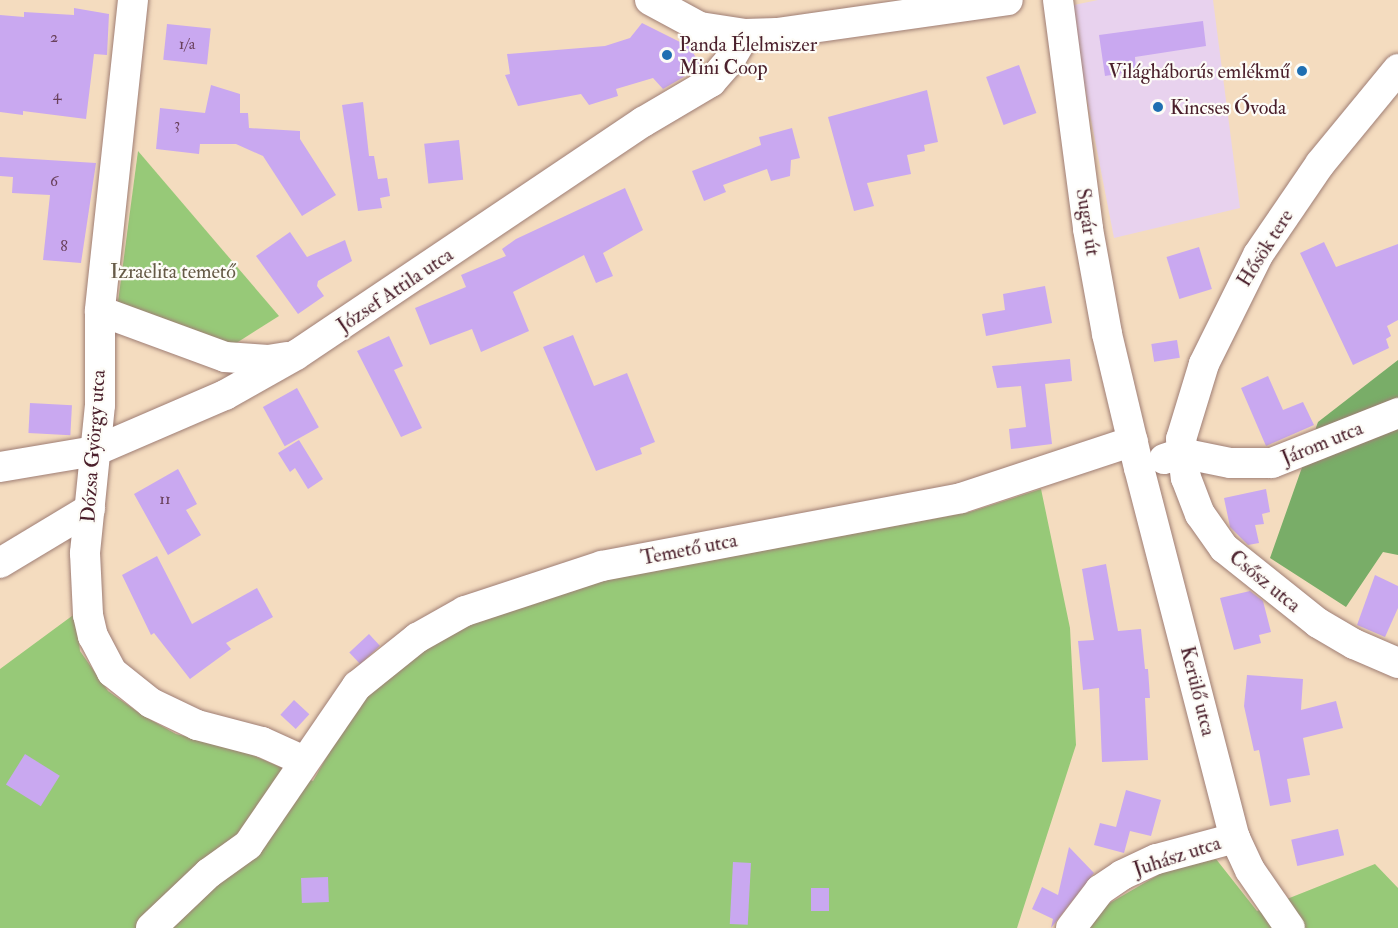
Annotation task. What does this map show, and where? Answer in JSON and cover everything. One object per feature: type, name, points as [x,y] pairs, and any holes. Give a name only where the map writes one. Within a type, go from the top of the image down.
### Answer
[{"type":"street","name":"Dózsa György utca","points":[[133,0],[100,311],[95,451],[84,591],[93,636],[112,672],[151,703],[176,716],[262,742],[304,761]]},
{"type":"street","points":[[650,0],[700,27],[745,34],[777,33],[1008,0]]},
{"type":"street","name":"Sugár út","points":[[1058,0],[1088,229],[1107,334],[1136,455]]},
{"type":"street","name":"József Attila utca","points":[[0,467],[95,451],[225,395],[296,355],[643,122],[711,82],[730,60],[745,34]]},
{"type":"street","name":"Hősök tere","points":[[1181,453],[1181,439],[1204,364],[1258,255],[1320,164],[1398,69]]},
{"type":"street","points":[[100,311],[225,357],[268,360],[296,355]]},
{"type":"street","name":"Járom utca","points":[[1136,455],[1181,453],[1256,465],[1286,459],[1398,413]]},
{"type":"street","name":"Csősz utca","points":[[1181,453],[1186,478],[1200,514],[1224,548],[1318,623],[1354,644],[1398,663]]},
{"type":"street","name":"Temető utca","points":[[151,928],[202,879],[248,845],[304,761],[364,678],[417,638],[465,610],[602,566],[961,498],[1136,455]]},
{"type":"street","name":"Kerülő utca","points":[[1136,455],[1235,838],[1250,870],[1290,928]]},
{"type":"street","points":[[0,563],[90,509]]},
{"type":"street","name":"Juhász utca","points":[[1071,928],[1100,890],[1122,875],[1157,859],[1235,838]]},
{"type":"shaded area","name":"Kincses Óvoda","points":[[1098,0],[1213,0],[1240,208],[1114,238],[1069,6]]},
{"type":"green space","name":"Izraelita temető","points":[[138,151],[279,316],[227,349],[118,302]]},
{"type":"green space","points":[[1398,360],[1398,555],[1383,552],[1346,607],[1270,558],[1318,422]]},
{"type":"green space","points":[[1041,489],[1070,628],[1076,745],[1017,928],[0,928],[0,669],[76,613],[80,651],[108,691],[142,715],[176,734],[238,749],[313,781],[354,709],[417,650],[467,626],[568,587],[970,512]]},
{"type":"green space","points":[[1216,859],[1257,911],[1375,864],[1398,888],[1398,928],[1089,928],[1103,907],[1165,871]]},
{"type":"building","points":[[74,8],[109,14],[107,55],[94,54],[86,119],[23,111],[23,115],[0,112],[0,15],[24,17],[24,12],[74,15]]},
{"type":"building","points":[[1203,21],[1206,46],[1135,57],[1136,71],[1105,76],[1099,35]]},
{"type":"building","points":[[642,23],[690,47],[701,67],[663,89],[653,78],[616,89],[618,96],[589,105],[581,94],[518,106],[505,75],[510,74],[507,54],[605,46],[630,38]]},
{"type":"building","points":[[167,24],[211,29],[207,64],[163,60]]},
{"type":"building","points":[[1019,65],[1036,113],[1004,125],[986,77]]},
{"type":"building","points":[[211,85],[240,94],[240,113],[248,113],[249,128],[300,131],[300,139],[336,195],[302,216],[263,156],[236,144],[200,144],[199,154],[156,149],[160,108],[205,113]]},
{"type":"building","points":[[927,90],[938,142],[924,145],[925,151],[907,155],[911,174],[867,183],[874,206],[854,211],[828,117]]},
{"type":"building","points":[[363,102],[369,156],[374,156],[378,179],[387,178],[390,196],[380,198],[382,208],[358,211],[342,105]]},
{"type":"building","points":[[792,128],[800,158],[791,160],[790,176],[771,181],[767,169],[723,185],[726,192],[704,201],[692,171],[761,145],[759,137]]},
{"type":"building","points":[[459,140],[463,180],[428,183],[424,144]]},
{"type":"building","points":[[0,157],[96,163],[81,263],[43,260],[50,195],[12,193],[13,177],[0,176]]},
{"type":"building","points":[[625,188],[643,230],[603,253],[613,276],[596,283],[584,255],[513,292],[529,331],[481,352],[472,329],[430,345],[415,308],[466,287],[461,275],[506,256],[502,249],[516,239]]},
{"type":"building","points":[[290,232],[307,257],[345,240],[352,261],[318,281],[317,286],[324,296],[298,314],[256,256]]},
{"type":"building","points":[[1324,242],[1336,267],[1398,244],[1398,320],[1387,326],[1391,336],[1386,339],[1389,348],[1353,365],[1300,253]]},
{"type":"building","points":[[1199,247],[1212,289],[1179,299],[1166,257]]},
{"type":"building","points":[[1045,286],[1052,323],[986,336],[982,314],[1005,310],[1003,294]]},
{"type":"building","points":[[573,335],[594,386],[627,373],[655,442],[640,448],[642,454],[596,471],[543,347]]},
{"type":"building","points":[[389,336],[403,366],[394,370],[422,428],[401,437],[357,351]]},
{"type":"building","points":[[1177,340],[1180,358],[1154,362],[1151,344]]},
{"type":"building","points":[[1070,359],[1072,381],[1045,384],[1052,444],[1011,449],[1009,429],[1026,427],[1021,386],[997,388],[992,366]]},
{"type":"building","points":[[1268,376],[1283,410],[1303,402],[1314,425],[1266,446],[1241,388]]},
{"type":"building","points":[[297,388],[319,427],[285,446],[263,407]]},
{"type":"building","points":[[30,403],[72,405],[70,435],[28,433]]},
{"type":"building","points":[[299,440],[323,479],[308,489],[295,468],[290,472],[278,453]]},
{"type":"building","points":[[178,469],[197,504],[186,510],[201,535],[168,555],[134,494]]},
{"type":"building","points":[[1266,489],[1270,512],[1262,514],[1264,524],[1255,525],[1259,543],[1248,545],[1230,527],[1224,498]]},
{"type":"building","points":[[157,556],[192,624],[257,588],[273,617],[226,643],[231,649],[190,679],[154,633],[151,635],[122,575]]},
{"type":"building","points":[[1106,564],[1118,631],[1141,629],[1150,698],[1145,698],[1148,760],[1102,762],[1099,688],[1083,690],[1078,641],[1094,640],[1082,569]]},
{"type":"building","points":[[1375,575],[1398,586],[1398,608],[1385,637],[1357,625]]},
{"type":"building","points":[[1250,591],[1263,601],[1271,632],[1259,635],[1261,643],[1234,650],[1220,598]]},
{"type":"building","points":[[369,634],[380,646],[360,664],[349,652]]},
{"type":"building","points":[[1247,675],[1303,679],[1301,710],[1336,701],[1343,728],[1303,738],[1310,775],[1287,779],[1291,802],[1270,806],[1259,750],[1254,751],[1244,706]]},
{"type":"building","points":[[294,700],[309,714],[296,729],[280,715]]},
{"type":"building","points":[[25,754],[60,776],[41,806],[6,785]]},
{"type":"building","points":[[1126,790],[1161,800],[1151,836],[1130,831],[1124,853],[1094,845],[1100,823],[1116,827]]},
{"type":"building","points":[[1338,829],[1344,855],[1297,866],[1291,840]]},
{"type":"building","points":[[1069,847],[1094,873],[1051,928],[1053,919],[1032,909],[1042,887],[1058,895]]},
{"type":"building","points":[[733,862],[751,863],[748,925],[730,924]]},
{"type":"building","points":[[328,877],[329,902],[302,903],[301,878]]},
{"type":"building","points":[[811,888],[829,888],[829,911],[811,911]]},
{"type":"place","name":"Panda Élelmiszer Mini Coop","points":[[667,55]]},
{"type":"place","name":"Világháborús emlékmű","points":[[1302,71]]},
{"type":"place","name":"Kincses Óvoda","points":[[1158,107]]}]
